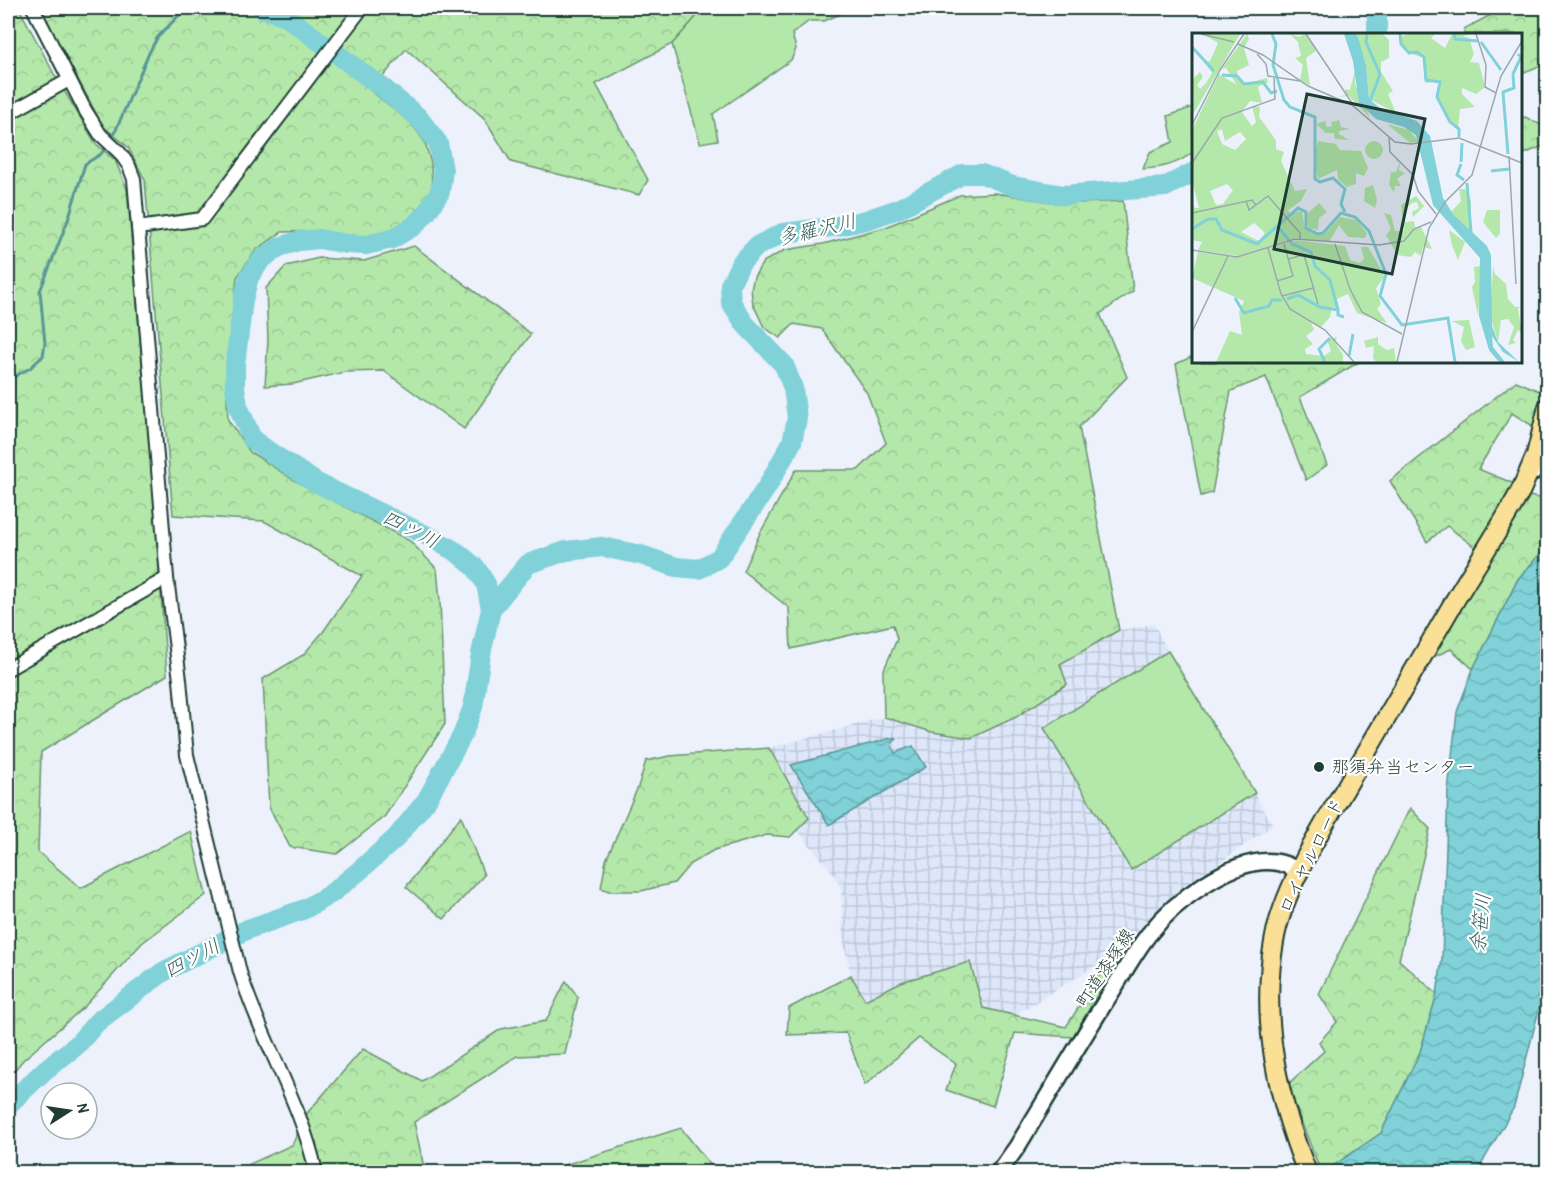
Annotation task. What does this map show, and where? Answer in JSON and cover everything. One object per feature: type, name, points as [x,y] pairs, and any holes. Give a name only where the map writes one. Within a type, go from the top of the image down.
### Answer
[{"type":"main road","name":"ロイヤルロード","points":[[1306,1170],[1283,1103],[1275,1070],[1268,1007],[1274,940],[1281,914],[1300,872],[1359,764],[1513,505],[1536,455],[1548,407]]},
{"type":"main road","points":[[1529,474],[1548,461]]},
{"type":"street","points":[[33,8],[69,80],[100,134],[120,153],[134,179],[167,578],[187,755],[222,905],[248,998],[293,1102],[311,1150],[316,1173]]},
{"type":"street","points":[[138,228],[202,219],[362,8]]},
{"type":"street","points":[[8,114],[69,80]]},
{"type":"street","points":[[8,669],[167,578]]},
{"type":"street","name":"町道漆塚線","points":[[999,1173],[1139,948],[1168,913],[1213,879],[1233,869],[1273,862],[1286,864],[1300,872]]},
{"type":"shaded area","points":[[1154,624],[1273,825],[1156,912],[1108,958],[1015,1015],[983,1008],[901,982],[864,1000],[851,975],[843,939],[841,888],[833,873],[797,830],[809,818],[769,748],[884,717],[934,733],[971,738],[1016,717],[1066,685],[1060,664],[1119,630]]},
{"type":"green space","points":[[8,8],[19,8],[54,74],[96,144],[115,160],[127,189],[167,675],[41,752],[38,852],[81,888],[191,831],[206,895],[142,943],[84,1007],[23,1060],[8,1078]]},
{"type":"green space","points":[[40,8],[704,8],[672,44],[596,84],[648,180],[639,195],[511,162],[485,119],[406,49],[371,91],[411,123],[425,142],[431,163],[432,188],[418,210],[407,222],[393,231],[358,239],[321,231],[282,232],[256,250],[237,277],[226,379],[228,420],[250,452],[294,480],[410,541],[437,569],[445,724],[385,816],[337,854],[290,847],[269,807],[263,679],[303,655],[323,632],[362,576],[264,521],[173,515],[145,180],[128,147],[103,126]]},
{"type":"green space","points":[[704,8],[854,8],[824,21],[809,21],[792,34],[796,49],[791,60],[713,114],[718,140],[700,143],[672,44]]},
{"type":"green space","points":[[1504,8],[1547,8],[1547,63],[1522,73],[1522,33],[1464,33],[1464,29]]},
{"type":"green space","points":[[1192,107],[1192,153],[1170,165],[1143,169],[1150,152],[1173,142],[1168,116]]},
{"type":"green space","points":[[1525,117],[1541,125],[1547,121],[1548,144],[1524,154],[1522,118]]},
{"type":"green space","points":[[995,193],[1063,204],[1123,201],[1133,291],[1100,314],[1127,377],[1079,427],[1119,630],[1060,664],[1067,684],[1016,717],[971,738],[932,732],[884,717],[883,672],[897,639],[893,625],[791,649],[789,608],[743,571],[760,533],[796,470],[858,470],[886,443],[867,393],[822,329],[794,324],[780,338],[764,327],[753,304],[751,289],[754,277],[763,262],[785,250],[823,244],[886,227],[960,195]]},
{"type":"green space","points":[[414,246],[531,334],[464,429],[384,371],[345,372],[293,384],[265,386],[268,340],[266,288],[286,266],[319,258],[364,261]]},
{"type":"green space","points":[[1192,356],[1192,363],[1357,363],[1300,397],[1327,465],[1306,480],[1266,377],[1231,391],[1212,493],[1201,496],[1176,364]]},
{"type":"green space","points":[[1516,381],[1544,393],[1536,428],[1512,413],[1478,469],[1517,485],[1511,496],[1476,548],[1447,526],[1427,542],[1390,481]]},
{"type":"green space","points":[[1529,496],[1544,499],[1547,496],[1547,546],[1518,579],[1473,669],[1451,649],[1431,658]]},
{"type":"green space","points":[[1168,651],[1255,793],[1131,870],[1044,728]]},
{"type":"green space","points":[[769,748],[809,818],[790,837],[767,835],[714,850],[690,864],[674,883],[641,891],[609,891],[601,888],[606,860],[638,787],[646,761],[670,756]]},
{"type":"green space","points":[[1410,808],[1430,829],[1399,960],[1437,994],[1420,1052],[1381,1133],[1336,1165],[1321,1172],[1287,1085],[1324,1051],[1319,1042],[1337,1022],[1319,994]]},
{"type":"green space","points":[[461,816],[484,875],[444,919],[406,887]]},
{"type":"green space","points":[[1109,960],[1116,963],[1073,1037],[1015,1033],[993,1106],[946,1090],[956,1064],[919,1038],[865,1085],[846,1033],[787,1035],[789,1008],[851,975],[865,1000],[901,982],[970,962],[983,1008],[1066,1027]]},
{"type":"green space","points":[[566,981],[578,997],[565,1054],[517,1056],[414,1122],[425,1172],[232,1172],[292,1145],[308,1112],[363,1049],[422,1081],[501,1029],[546,1021]]},
{"type":"green space","points":[[681,1128],[716,1172],[631,1172],[628,1168],[613,1172],[542,1172]]},
{"type":"water","name":"余笹川","points":[[1547,546],[1547,978],[1514,1107],[1477,1172],[1324,1172],[1381,1133],[1420,1052],[1437,994],[1442,959],[1448,791],[1457,712],[1473,669],[1518,579]]},
{"type":"water","points":[[895,737],[897,739],[891,744],[895,753],[913,746],[926,767],[829,825],[791,765]]},
{"type":"waterway","points":[[110,139],[157,38],[183,11],[196,8]]},
{"type":"waterway","name":"四ツ川","points":[[8,1105],[45,1070],[77,1045],[97,1022],[163,972],[248,929],[305,909],[332,893],[359,871],[396,838],[426,801],[462,736],[473,707],[491,609],[486,584],[476,568],[458,553],[432,538],[317,483],[271,453],[252,439],[238,406],[235,365],[243,300],[249,277],[261,260],[279,247],[299,241],[319,239],[366,245],[392,239],[414,226],[427,212],[440,192],[443,170],[438,143],[418,117],[383,88],[284,15],[262,8]]},
{"type":"waterway","name":"多羅沢川","points":[[1377,8],[1377,33]]},
{"type":"waterway","points":[[8,380],[30,368],[43,356],[45,343],[40,291],[68,220],[85,164],[101,154],[107,145]]},
{"type":"waterway","name":"多羅沢川","points":[[491,609],[528,564],[566,551],[602,547],[641,555],[676,567],[699,569],[719,558],[767,487],[792,442],[797,418],[793,388],[784,365],[745,324],[731,302],[730,285],[741,263],[757,246],[783,233],[839,226],[898,209],[963,174],[982,174],[1013,186],[1063,195],[1165,187],[1192,173]]},
{"type":"place","name":"那須弁当センター","points":[[1319,767]]}]
